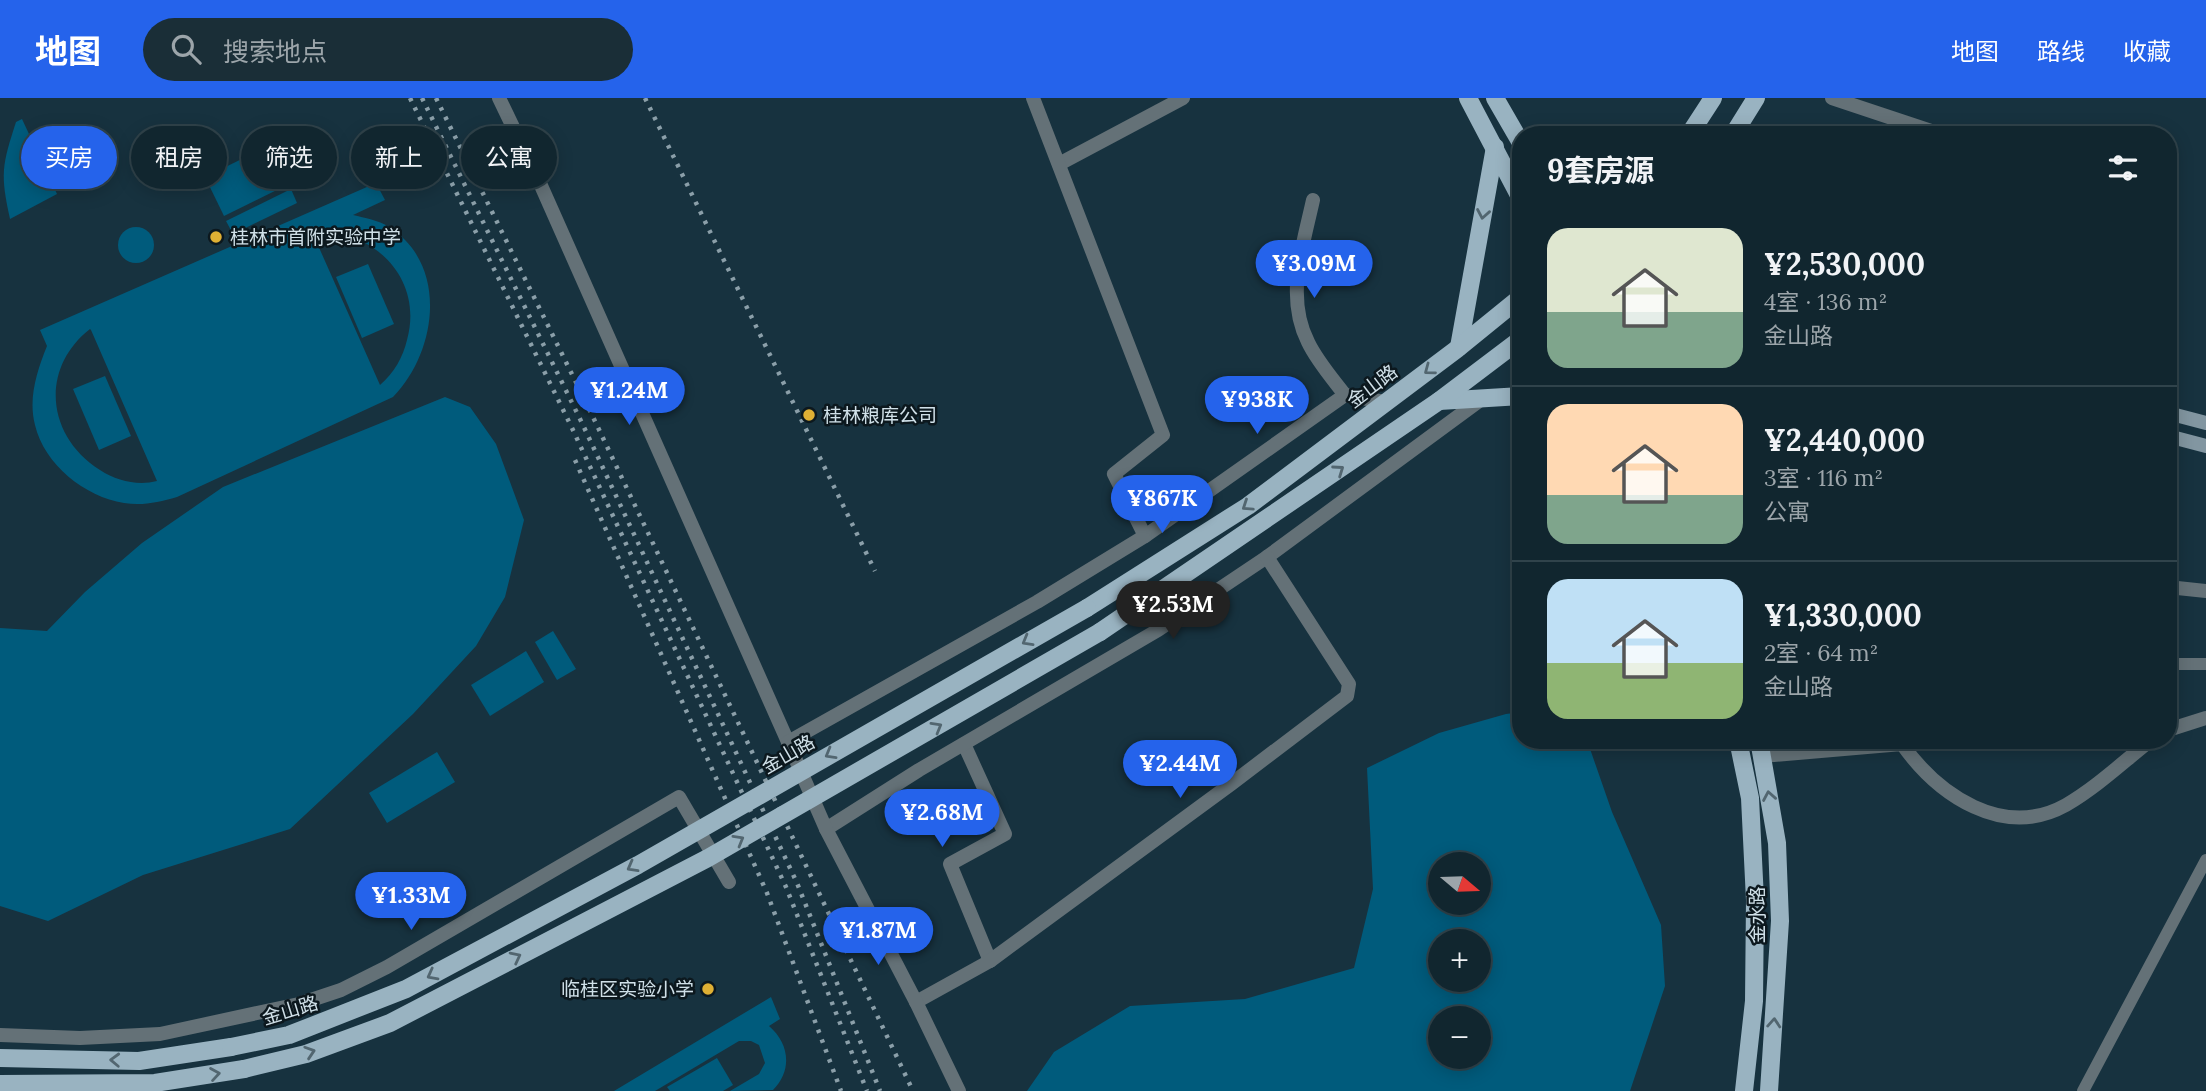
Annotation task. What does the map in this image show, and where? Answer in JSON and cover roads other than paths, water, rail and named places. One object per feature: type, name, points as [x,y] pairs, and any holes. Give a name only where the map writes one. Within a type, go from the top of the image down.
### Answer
[{"type":"main road","points":[[1468,98],[1512,182]]},
{"type":"main road","points":[[1495,98],[1512,128]]},
{"type":"main road","points":[[1695,126],[1713,98]]},
{"type":"main road","points":[[1739,126],[1756,98]]},
{"type":"main road","points":[[1459,347],[1495,147]]},
{"type":"main road","name":"金山路","points":[[0,1058],[139,1061],[231,1047],[289,1035],[406,989],[638,864],[1087,608],[1248,506],[1512,304]]},
{"type":"main road","points":[[0,1084],[155,1083],[244,1069],[306,1054],[390,1023],[708,858],[1100,632],[1439,401],[1512,345]]},
{"type":"main road","points":[[1439,401],[1512,396]]},
{"type":"main road","points":[[2177,415],[2206,423]]},
{"type":"main road","points":[[2177,438],[2206,446]]},
{"type":"main road","name":"金水路","points":[[1740,749],[1750,799],[1755,900],[1754,1001],[1744,1091]]},
{"type":"main road","name":"金水路","points":[[1760,749],[1777,843],[1780,922],[1769,1091]]},
{"type":"street","points":[[499,98],[540,181],[826,829],[959,1091]]},
{"type":"street","points":[[1033,98],[1163,435],[1114,474],[1145,536]]},
{"type":"street","points":[[1059,164],[1183,98]]},
{"type":"street","points":[[1832,98],[1916,126]]},
{"type":"street","points":[[1313,200],[1297,278],[1296,303],[1306,340],[1345,395],[1385,402]]},
{"type":"street","points":[[788,742],[1037,602],[1145,536],[1345,395]]},
{"type":"street","points":[[826,829],[1158,630],[1267,557],[1483,398]]},
{"type":"street","points":[[916,1002],[990,961],[1347,696],[1349,684],[1267,557]]},
{"type":"street","points":[[2177,588],[2206,592]]},
{"type":"street","points":[[2177,664],[2206,664]]},
{"type":"street","points":[[2177,727],[2206,718]]},
{"type":"street","points":[[964,744],[1005,834],[950,864],[990,961]]},
{"type":"street","points":[[1906,749],[1924,772],[1957,797],[1995,817],[2019,818],[2043,814],[2065,805],[2100,782],[2135,749]]},
{"type":"street","points":[[0,1035],[80,1038],[160,1034],[299,1004],[341,990],[387,967],[680,797],[729,882]]},
{"type":"street","points":[[2084,1091],[2206,860]]},
{"type":"railway","points":[[410,98],[572,428],[786,887],[867,1091]]},
{"type":"railway","points":[[422,98],[582,423],[797,883],[880,1091]]},
{"type":"railway","points":[[436,98],[593,417],[913,1091]]},
{"type":"railway","points":[[645,98],[875,571]]},
{"type":"railway","points":[[575,460],[767,893],[841,1091]]},
{"type":"place","name":"桂林市首附实验中学","points":[[216,237]]},
{"type":"place","name":"桂林粮库公司","points":[[809,415]]},
{"type":"place","name":"临桂区实验小学","points":[[708,989]]}]
